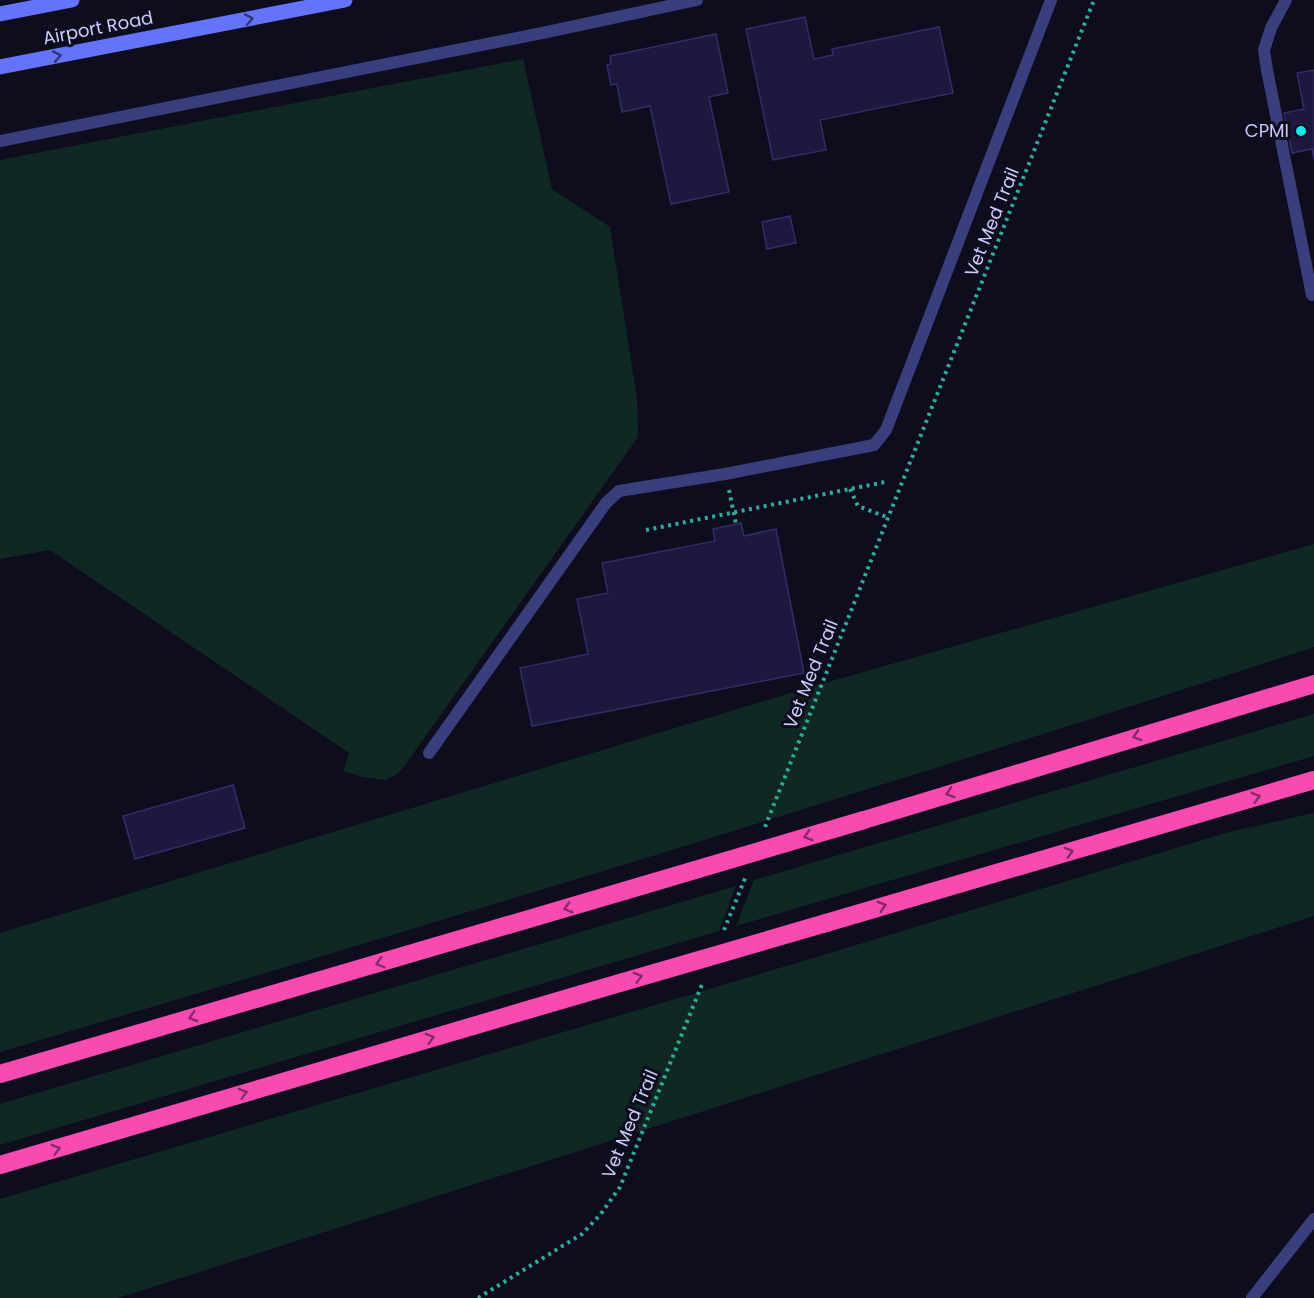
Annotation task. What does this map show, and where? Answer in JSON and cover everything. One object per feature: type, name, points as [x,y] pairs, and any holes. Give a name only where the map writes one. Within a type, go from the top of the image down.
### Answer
[{"type":"highway","points":[[1166,728],[1314,674]]},
{"type":"highway","points":[[0,1074],[624,891],[1314,684]]},
{"type":"highway","points":[[0,1165],[1314,780]]},
{"type":"main road","name":"Airport Road","points":[[0,14],[72,0]]},
{"type":"main road","name":"Airport Road","points":[[0,67],[345,0]]},
{"type":"lane","points":[[0,141],[697,0]]},
{"type":"lane","points":[[429,753],[606,503],[619,490],[725,474],[874,445],[886,430],[1051,0]]},
{"type":"lane","points":[[1286,0],[1271,28],[1264,50],[1312,295]]},
{"type":"lane","points":[[1252,1298],[1314,1219]]},
{"type":"path","name":"Vet Med Trail","points":[[763,834],[1095,0]]},
{"type":"path","points":[[725,474],[736,524]]},
{"type":"path","points":[[646,530],[885,482]]},
{"type":"path","points":[[850,489],[858,506],[889,518]]},
{"type":"path","points":[[723,933],[750,866]]},
{"type":"path","name":"Vet Med Trail","points":[[478,1298],[582,1234],[600,1215],[620,1187],[705,977]]},
{"type":"green space","points":[[523,59],[552,189],[610,227],[637,399],[638,437],[400,772],[386,780],[362,777],[344,771],[349,753],[50,550],[0,559],[0,160]]},
{"type":"green space","points":[[1314,544],[1314,647],[658,854],[0,1052],[0,933],[807,688]]},
{"type":"green space","points":[[1314,714],[1314,756],[736,926],[754,880]]},
{"type":"green space","points":[[1314,813],[1314,916],[118,1298],[0,1298],[0,1199],[810,959],[1229,832]]},
{"type":"green space","points":[[736,886],[719,931],[0,1145],[0,1104]]},
{"type":"building","points":[[805,17],[814,59],[833,55],[832,49],[939,27],[953,93],[820,120],[826,150],[773,160],[746,29]]},
{"type":"building","points":[[716,34],[728,93],[709,97],[729,192],[671,204],[650,106],[622,112],[617,84],[611,85],[607,65],[611,64],[610,56]]},
{"type":"building","name":"CPMI","points":[[1314,70],[1314,160],[1312,149],[1292,153],[1284,113],[1304,109],[1297,73]]},
{"type":"building","points":[[790,216],[796,243],[767,249],[762,222]]},
{"type":"building","points":[[741,523],[744,536],[776,529],[804,673],[532,726],[520,668],[588,654],[577,599],[608,593],[602,563],[715,541],[713,529]]},
{"type":"building","points":[[233,785],[245,828],[135,859],[123,816]]},
{"type":"place","name":"CPMI","points":[[1301,131]]}]
